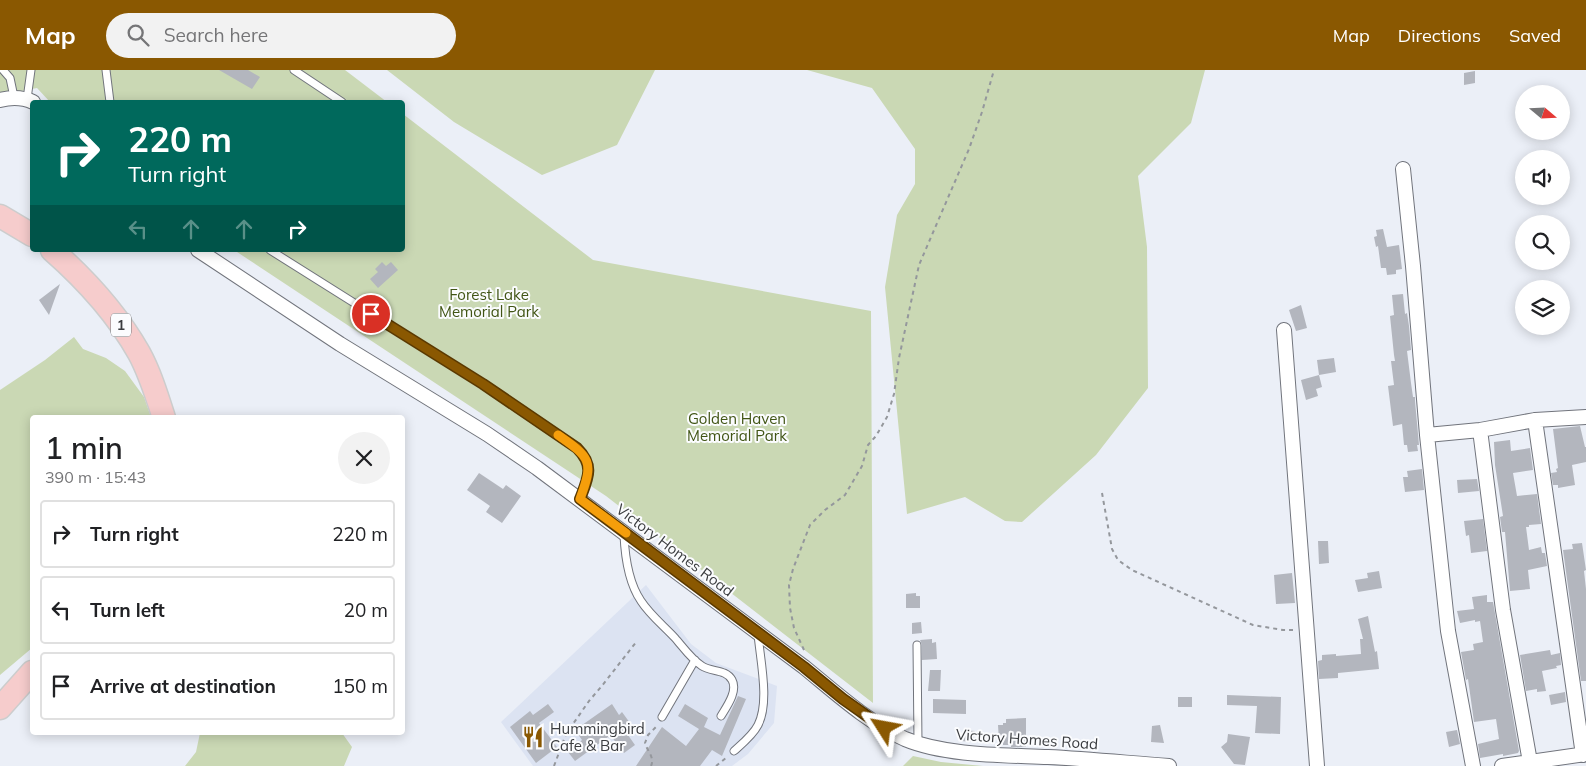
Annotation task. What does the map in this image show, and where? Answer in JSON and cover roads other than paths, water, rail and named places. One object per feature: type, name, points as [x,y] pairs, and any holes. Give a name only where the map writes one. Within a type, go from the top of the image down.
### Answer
[{"type":"highway","points":[[0,216],[30,234]]},
{"type":"highway","name":"1","points":[[54,252],[88,285],[124,329],[140,354],[163,415]]},
{"type":"highway","points":[[0,708],[30,674]]},
{"type":"street","points":[[1403,169],[1413,266],[1426,435],[1448,631],[1473,766]]},
{"type":"street","name":"Victory Homes Road","points":[[201,252],[340,344],[487,434],[580,499],[804,667],[868,718],[897,735],[918,743],[964,752],[1046,762],[1169,766]]},
{"type":"street","points":[[1284,330],[1317,766]]},
{"type":"street","points":[[1426,435],[1480,430],[1535,420],[1586,417]]},
{"type":"street","points":[[1502,766],[1585,754],[1535,420]]},
{"type":"street","points":[[1480,430],[1503,610],[1530,762]]},
{"type":"lane","points":[[3,70],[10,78],[18,100]]},
{"type":"lane","points":[[18,100],[30,70]]},
{"type":"lane","points":[[106,70],[110,100]]},
{"type":"lane","points":[[294,70],[339,100]]},
{"type":"lane","points":[[274,252],[483,384],[577,448],[589,464],[589,474],[580,499]]},
{"type":"lane","points":[[624,532],[625,556],[628,570],[641,601],[702,666],[727,674],[731,678],[734,690],[721,716]]},
{"type":"lane","points":[[734,751],[754,732],[761,718],[763,692],[758,633]]},
{"type":"lane","points":[[917,645],[918,743]]},
{"type":"lane","points":[[662,717],[695,660]]},
{"type":"place","name":"Hummingbird Cafe & Bar","points":[[533,737]]},
{"type":"park label","name":"Forest Lake Memorial Park","points":[[489,302]]},
{"type":"park label","name":"Golden Haven Memorial Park","points":[[737,426]]}]
